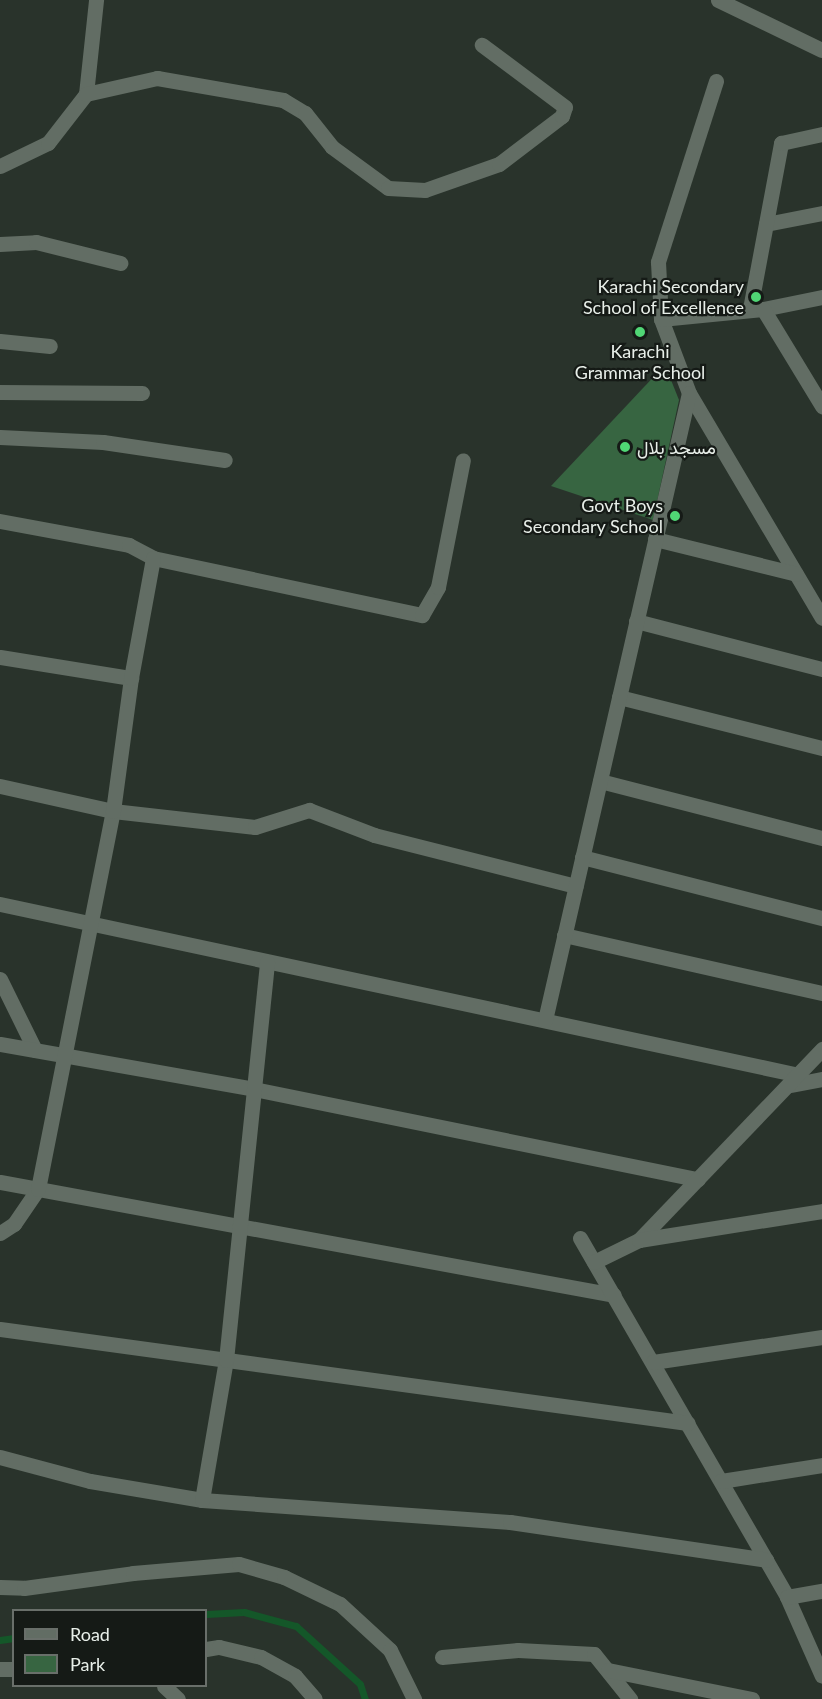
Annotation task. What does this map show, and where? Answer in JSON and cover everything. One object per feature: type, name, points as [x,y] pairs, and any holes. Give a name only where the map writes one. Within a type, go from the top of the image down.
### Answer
[{"type":"street","points":[[0,166],[48,142],[86,94],[96,0]]},
{"type":"street","points":[[718,0],[822,50]]},
{"type":"street","points":[[86,94],[157,78],[283,100],[305,113],[332,147],[388,188],[425,190],[499,164],[562,116],[566,107],[482,45]]},
{"type":"street","points":[[716,81],[658,262],[662,319],[689,393],[822,618]]},
{"type":"street","points":[[822,134],[782,142],[766,224],[757,309],[816,383],[822,406]]},
{"type":"street","points":[[766,224],[822,213]]},
{"type":"street","points":[[0,244],[36,242],[120,263]]},
{"type":"street","points":[[662,319],[757,309],[822,297]]},
{"type":"street","points":[[0,341],[50,346]]},
{"type":"street","points":[[0,392],[142,393]]},
{"type":"street","points":[[545,1020],[689,393]]},
{"type":"street","points":[[0,437],[103,442],[225,460]]},
{"type":"street","points":[[0,521],[129,545],[153,558],[218,569],[422,615],[438,586],[463,460]]},
{"type":"street","points":[[655,539],[796,574]]},
{"type":"street","points":[[0,1233],[14,1224],[38,1189],[113,811],[131,678],[153,558]]},
{"type":"street","points":[[636,621],[822,669]]},
{"type":"street","points":[[0,657],[131,678]]},
{"type":"street","points":[[619,697],[822,748]]},
{"type":"street","points":[[600,781],[822,838]]},
{"type":"street","points":[[0,786],[113,811],[255,826],[309,810],[374,835],[576,886]]},
{"type":"street","points":[[582,857],[822,918]]},
{"type":"street","points":[[0,904],[545,1020],[795,1080],[822,1079]]},
{"type":"street","points":[[564,935],[822,993]]},
{"type":"street","points":[[202,1500],[226,1360],[267,962]]},
{"type":"street","points":[[0,979],[35,1050]]},
{"type":"street","points":[[0,1044],[254,1089],[698,1179]]},
{"type":"street","points":[[639,1240],[795,1080],[822,1049]]},
{"type":"street","points":[[0,1182],[614,1295]]},
{"type":"street","points":[[594,1262],[639,1240],[822,1211]]},
{"type":"street","points":[[580,1238],[787,1597],[822,1676]]},
{"type":"street","points":[[0,1329],[688,1423]]},
{"type":"street","points":[[653,1362],[822,1336]]},
{"type":"street","points":[[0,1457],[90,1481],[202,1500],[510,1522],[766,1560]]},
{"type":"street","points":[[721,1481],[822,1466]]},
{"type":"street","points":[[0,1587],[24,1588],[133,1572],[239,1564],[284,1577],[340,1604],[390,1650],[414,1699]]},
{"type":"street","points":[[787,1597],[822,1591]]},
{"type":"street","points":[[207,1649],[219,1647],[261,1657],[295,1676],[315,1699]]},
{"type":"street","points":[[442,1657],[518,1650],[594,1654],[630,1699]]},
{"type":"street","points":[[608,1670],[752,1699]]},
{"type":"street","points":[[165,1687],[178,1699]]},
{"type":"green space","points":[[660,370],[671,380],[679,400],[653,520],[551,486]]},
{"type":"waterway","points":[[207,1614],[244,1612],[296,1626],[360,1684],[365,1699]]},
{"type":"waterway","points":[[0,1640],[12,1638]]},
{"type":"place","name":"Karachi Secondary School of Excellence","points":[[756,297]]},
{"type":"place","name":"Karachi Grammar School","points":[[640,332]]},
{"type":"place","name":"مسجد بلال","points":[[625,447]]},
{"type":"place","name":"Govt Boys Secondary School","points":[[675,516]]}]
